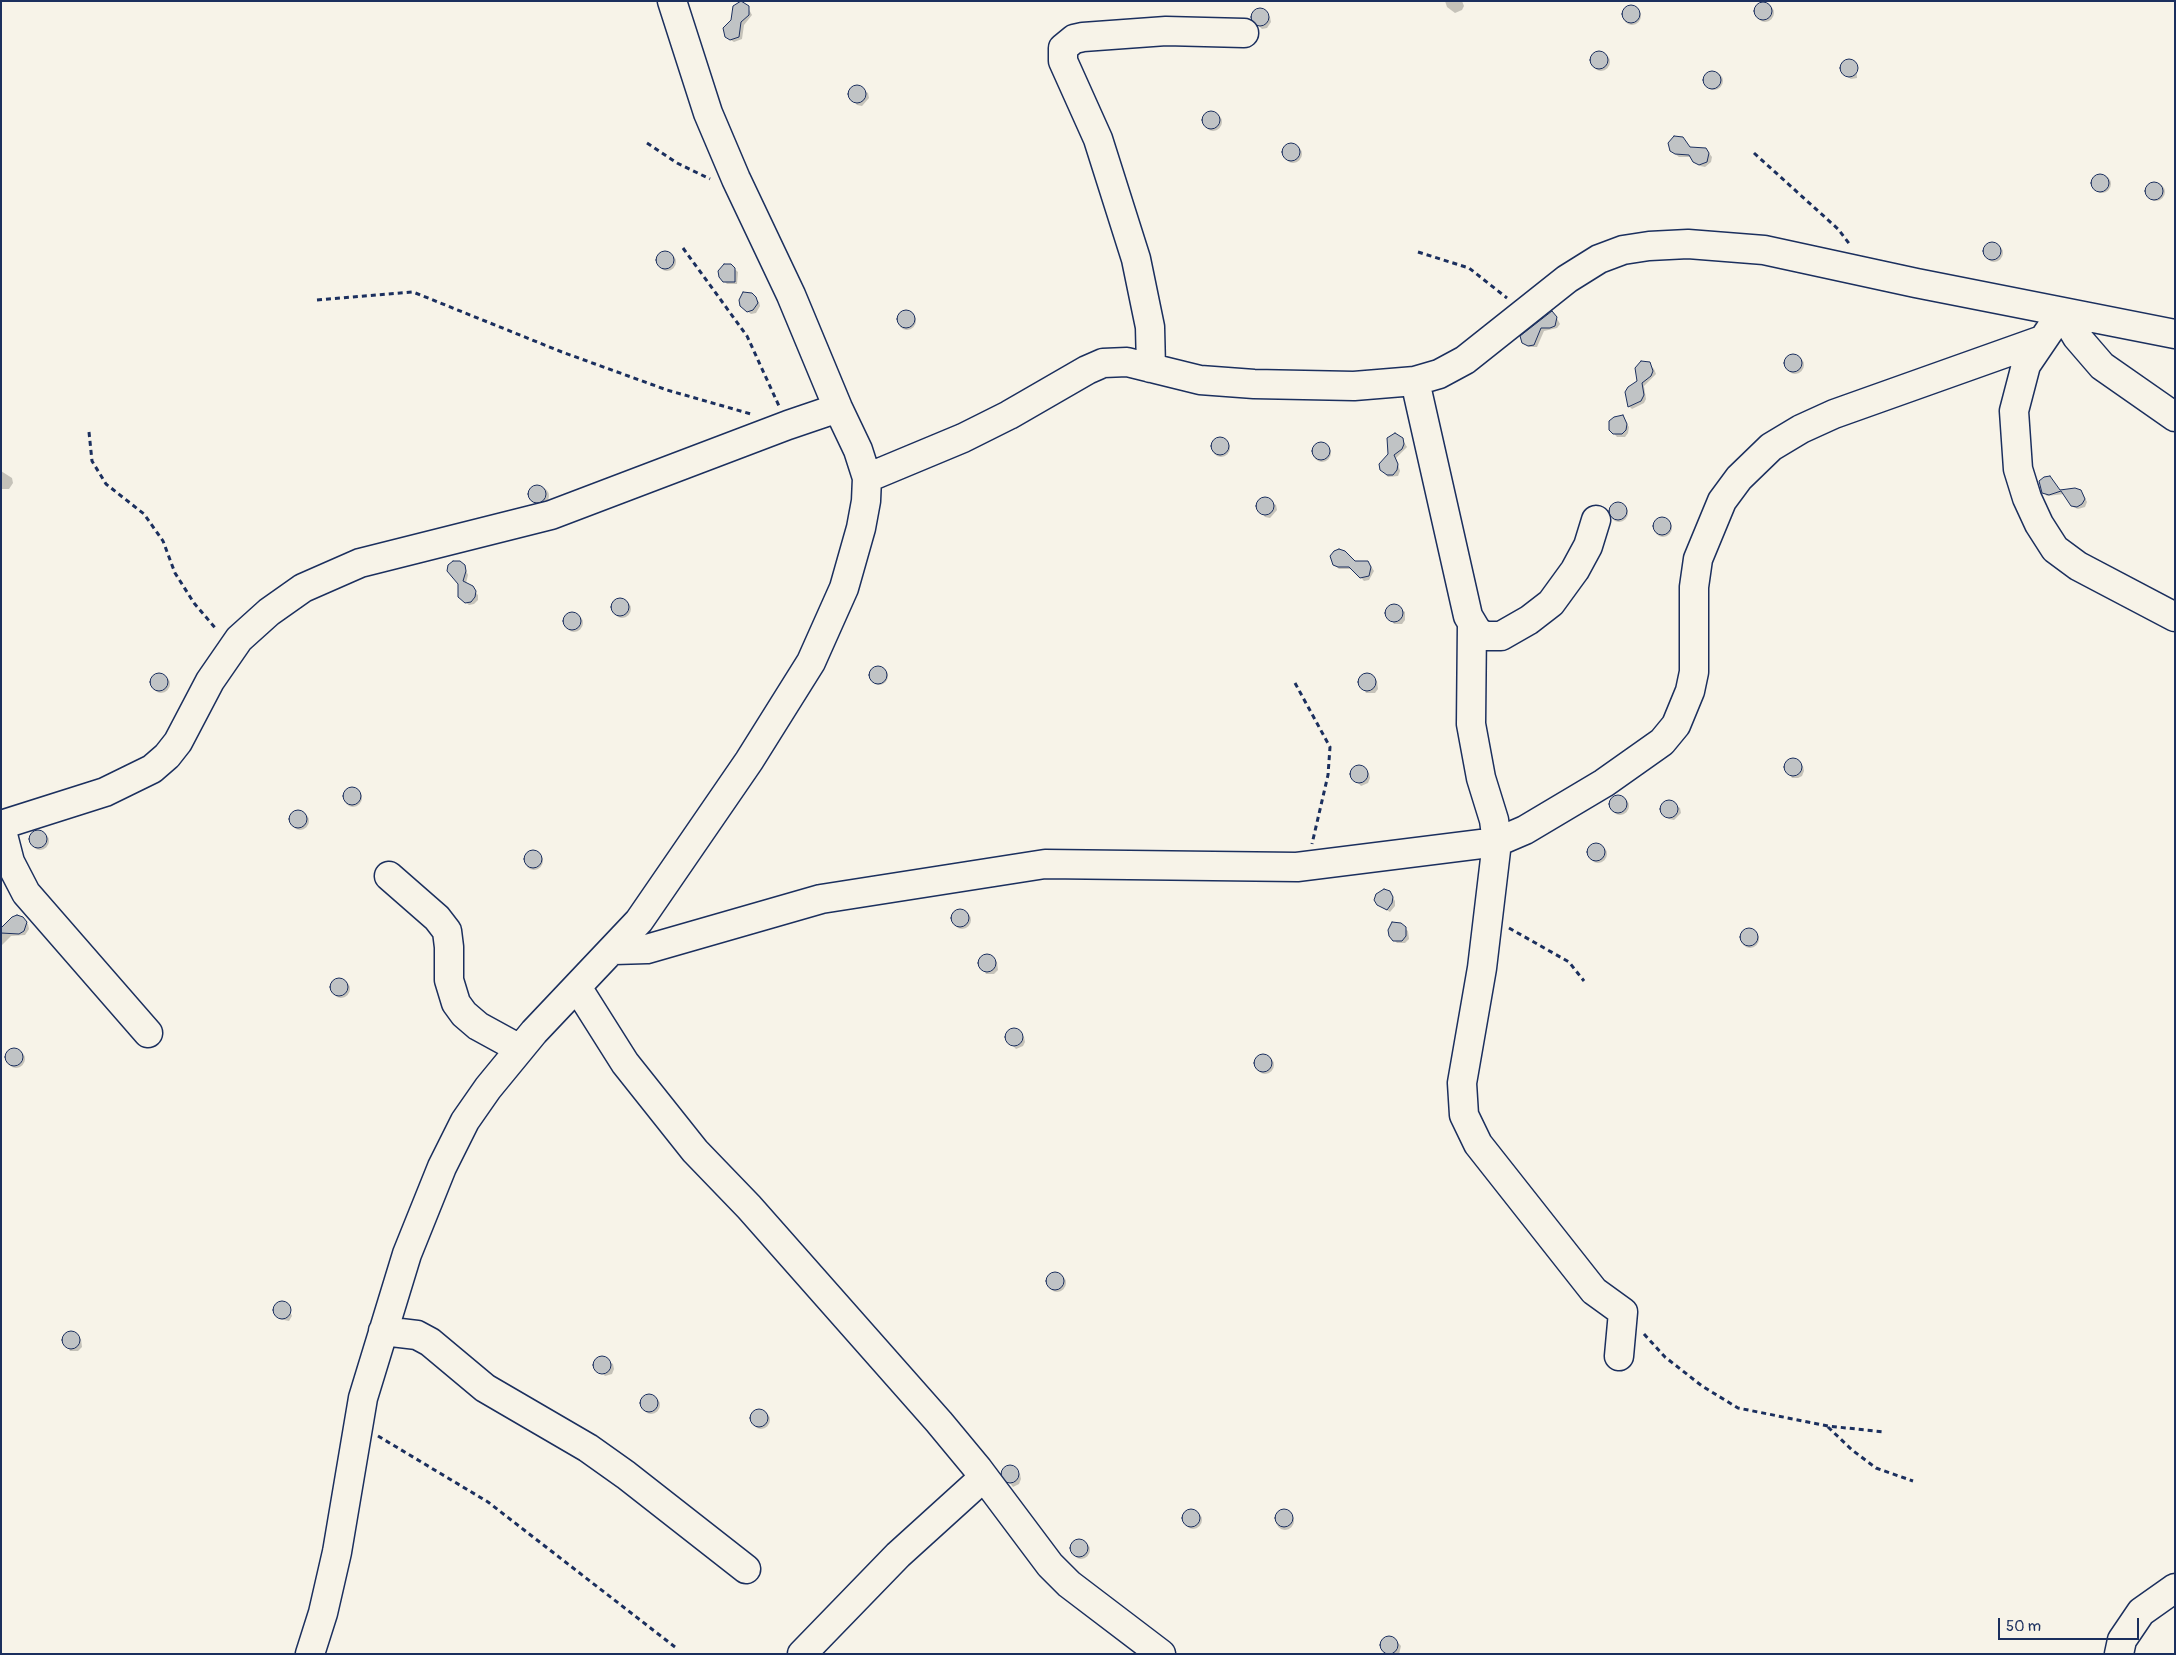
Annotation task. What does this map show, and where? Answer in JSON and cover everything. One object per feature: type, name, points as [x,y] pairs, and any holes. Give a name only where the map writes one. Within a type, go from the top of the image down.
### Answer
[{"type":"street","points":[[310,1654],[321,1620],[337,1552],[363,1398],[407,1254],[442,1167],[465,1121],[488,1088],[520,1050],[639,921],[749,761],[811,662],[844,588],[866,501],[867,478],[858,450],[838,408],[791,295],[736,180],[708,113],[672,1]]},
{"type":"street","points":[[1151,368],[1150,327],[1136,259],[1098,139],[1063,61],[1063,48],[1074,39],[1083,36],[1166,31],[1244,33]]},
{"type":"street","points":[[867,478],[971,434],[1103,363],[1121,362],[1200,380],[1254,384],[1354,386],[1415,381],[1451,369],[1465,360],[1524,311],[1567,279],[1599,259],[1623,250],[1649,246],[1688,244],[1764,250],[1872,274],[2175,334]]},
{"type":"street","points":[[2062,312],[2026,365],[2014,412],[2018,470],[2027,498],[2039,524],[2055,548],[2078,566],[2175,616]]},
{"type":"street","points":[[2062,312],[2077,337],[2102,366],[2175,417]]},
{"type":"street","points":[[614,950],[657,947],[822,899],[1045,864],[1240,868],[1307,866],[1497,842],[1525,830],[1604,783],[1662,742],[1676,724],[1690,690],[1694,672],[1694,587],[1698,558],[1722,501],[1739,478],[1771,447],[1834,414],[2042,340]]},
{"type":"street","points":[[1415,381],[1468,616],[1472,624],[1485,636],[1501,636],[1529,620],[1551,603],[1575,570],[1588,546],[1596,520]]},
{"type":"street","points":[[148,1033],[26,893],[10,862],[1,826],[105,792],[152,769],[167,756],[178,742],[210,681],[239,639],[269,612],[303,588],[360,563],[551,515],[788,424],[838,408]]},
{"type":"street","points":[[1472,624],[1471,724],[1481,778],[1494,820],[1497,842],[1482,968],[1462,1083],[1464,1115],[1478,1144],[1594,1291],[1622,1312],[1619,1356]]},
{"type":"street","points":[[390,876],[438,918],[447,931],[449,980],[456,1002],[464,1014],[478,1026],[520,1050]]},
{"type":"street","points":[[577,987],[625,1063],[695,1151],[857,1328],[984,1477],[1045,1557],[1069,1584],[1161,1654]]},
{"type":"street","points":[[383,1331],[417,1335],[430,1342],[485,1388],[588,1448],[626,1475],[746,1569]]},
{"type":"street","points":[[802,1654],[898,1555],[984,1477]]},
{"type":"street","points":[[2119,1654],[2122,1640],[2140,1612],[2175,1588]]},
{"type":"path","points":[[647,143],[677,163],[710,179],[736,180]]},
{"type":"path","points":[[1754,152],[1838,229],[1872,274]]},
{"type":"path","points":[[683,248],[747,336],[788,424]]},
{"type":"path","points":[[1418,252],[1469,268],[1524,311]]},
{"type":"path","points":[[317,300],[413,292],[562,352],[667,390],[788,424]]},
{"type":"path","points":[[89,432],[92,461],[106,484],[144,514],[163,541],[175,573],[194,603],[215,629],[239,639]]},
{"type":"path","points":[[1295,683],[1330,747],[1328,775],[1307,866]]},
{"type":"path","points":[[1490,906],[1506,927],[1569,962],[1584,981]]},
{"type":"path","points":[[1622,1312],[1665,1357],[1702,1386],[1738,1408],[1828,1426],[1884,1432]]},
{"type":"path","points":[[358,1424],[488,1502],[675,1647]]},
{"type":"path","points":[[1828,1426],[1852,1450],[1876,1468],[1913,1481]]},
{"type":"building","points":[[741,1],[749,6],[749,15],[741,22],[739,37],[730,40],[725,37],[723,28],[731,20],[733,6]]},
{"type":"building","points":[[1759,2],[1767,2],[1772,7],[1770,18],[1759,20],[1754,15],[1754,7]]},
{"type":"building","points":[[1627,5],[1635,5],[1640,10],[1638,21],[1627,23],[1622,18],[1622,10]]},
{"type":"building","points":[[1260,8],[1266,11],[1269,17],[1266,23],[1260,26],[1254,23],[1251,17],[1254,11]]},
{"type":"building","points":[[1595,51],[1603,51],[1608,56],[1606,67],[1595,69],[1590,64],[1590,56]]},
{"type":"building","points":[[1845,59],[1853,59],[1858,64],[1856,75],[1845,77],[1840,72],[1840,64]]},
{"type":"building","points":[[1708,71],[1716,71],[1721,76],[1719,87],[1708,89],[1703,84],[1703,76]]},
{"type":"building","points":[[853,85],[861,85],[866,90],[864,101],[853,103],[848,98],[848,90]]},
{"type":"building","points":[[1207,111],[1215,111],[1220,116],[1218,127],[1207,129],[1202,124],[1202,116]]},
{"type":"building","points":[[1674,136],[1683,137],[1690,147],[1706,148],[1709,153],[1707,162],[1699,165],[1693,162],[1689,155],[1675,154],[1670,151],[1668,143]]},
{"type":"building","points":[[1287,143],[1295,143],[1300,148],[1298,159],[1287,161],[1282,156],[1282,148]]},
{"type":"building","points":[[2096,174],[2104,174],[2109,179],[2107,190],[2096,192],[2091,187],[2091,179]]},
{"type":"building","points":[[2150,182],[2158,182],[2163,187],[2161,198],[2150,200],[2145,195],[2145,187]]},
{"type":"building","points":[[1988,242],[1996,242],[2001,247],[1999,258],[1988,260],[1983,255],[1983,247]]},
{"type":"building","points":[[661,251],[669,251],[674,256],[672,267],[661,269],[656,264],[656,256]]},
{"type":"building","points":[[724,264],[731,264],[735,268],[735,282],[723,282],[719,277],[718,271]]},
{"type":"building","points":[[743,292],[752,293],[756,297],[758,303],[753,310],[747,312],[740,306],[739,300]]},
{"type":"building","points":[[902,310],[910,310],[915,315],[913,326],[902,328],[897,323],[897,315]]},
{"type":"building","points":[[1552,311],[1557,317],[1555,326],[1541,328],[1534,345],[1528,346],[1522,343],[1520,336]]},
{"type":"building","points":[[1789,354],[1797,354],[1802,359],[1800,370],[1789,372],[1784,367],[1784,359]]},
{"type":"building","points":[[1641,361],[1650,362],[1653,371],[1651,376],[1642,383],[1644,395],[1641,401],[1628,407],[1625,392],[1628,387],[1637,381],[1635,368]]},
{"type":"building","points":[[1623,415],[1627,424],[1626,430],[1622,434],[1613,434],[1609,430],[1609,421],[1614,417]]},
{"type":"building","points":[[1395,433],[1403,438],[1404,444],[1402,449],[1394,455],[1398,464],[1397,470],[1393,475],[1387,475],[1380,470],[1379,464],[1388,454],[1387,438]]},
{"type":"building","points":[[1216,437],[1224,437],[1229,442],[1227,453],[1216,455],[1211,450],[1211,442]]},
{"type":"building","points":[[1317,442],[1325,442],[1330,447],[1328,458],[1317,460],[1312,455],[1312,447]]},
{"type":"building","points":[[2050,476],[2060,490],[2075,488],[2081,490],[2085,499],[2082,504],[2077,507],[2071,506],[2061,491],[2049,495],[2042,493],[2039,481],[2044,477]]},
{"type":"building","points":[[537,485],[543,488],[546,494],[543,500],[537,503],[531,500],[528,494],[531,488]]},
{"type":"building","points":[[1261,497],[1269,497],[1274,502],[1272,513],[1261,515],[1256,510],[1256,502]]},
{"type":"building","points":[[1614,502],[1622,502],[1627,507],[1625,518],[1614,520],[1609,515],[1609,507]]},
{"type":"building","points":[[1658,517],[1666,517],[1671,522],[1669,533],[1658,535],[1653,530],[1653,522]]},
{"type":"building","points":[[1339,549],[1345,551],[1355,561],[1368,561],[1371,567],[1369,576],[1360,578],[1349,567],[1333,565],[1330,556]]},
{"type":"building","points":[[453,561],[460,561],[465,565],[466,571],[463,581],[473,586],[476,591],[475,597],[471,602],[465,603],[458,597],[458,584],[447,571],[448,565]]},
{"type":"building","points":[[616,598],[624,598],[629,603],[627,614],[616,616],[611,611],[611,603]]},
{"type":"building","points":[[1390,604],[1398,604],[1403,609],[1401,620],[1390,622],[1385,617],[1385,609]]},
{"type":"building","points":[[568,612],[576,612],[581,617],[579,628],[568,630],[563,625],[563,617]]},
{"type":"building","points":[[874,666],[882,666],[887,671],[885,682],[874,684],[869,679],[869,671]]},
{"type":"building","points":[[155,673],[163,673],[168,678],[166,689],[155,691],[150,686],[150,678]]},
{"type":"building","points":[[1363,673],[1371,673],[1376,678],[1374,689],[1363,691],[1358,686],[1358,678]]},
{"type":"building","points":[[1789,758],[1797,758],[1802,763],[1800,774],[1789,776],[1784,771],[1784,763]]},
{"type":"building","points":[[1355,765],[1363,765],[1368,770],[1366,781],[1355,783],[1350,778],[1350,770]]},
{"type":"building","points":[[348,787],[356,787],[361,792],[359,803],[348,805],[343,800],[343,792]]},
{"type":"building","points":[[1614,795],[1622,795],[1627,800],[1625,811],[1614,813],[1609,808],[1609,800]]},
{"type":"building","points":[[1665,800],[1673,800],[1678,805],[1676,816],[1665,818],[1660,813],[1660,805]]},
{"type":"building","points":[[294,810],[302,810],[307,815],[305,826],[294,828],[289,823],[289,815]]},
{"type":"building","points":[[34,830],[42,830],[47,835],[45,846],[34,848],[29,843],[29,835]]},
{"type":"building","points":[[1592,843],[1600,843],[1605,848],[1603,859],[1592,861],[1587,856],[1587,848]]},
{"type":"building","points":[[529,850],[537,850],[542,855],[540,866],[529,868],[524,863],[524,855]]},
{"type":"building","points":[[1384,889],[1390,891],[1393,897],[1392,903],[1387,910],[1377,905],[1374,900],[1376,894]]},
{"type":"building","points":[[956,909],[964,909],[969,914],[967,925],[956,927],[951,922],[951,914]]},
{"type":"building","points":[[17,915],[23,917],[27,922],[24,931],[19,934],[1,933],[1,928],[12,917]]},
{"type":"building","points":[[1392,922],[1401,923],[1406,927],[1406,936],[1402,941],[1393,941],[1389,936],[1388,930]]},
{"type":"building","points":[[1745,928],[1753,928],[1758,933],[1756,944],[1745,946],[1740,941],[1740,933]]},
{"type":"building","points":[[983,954],[991,954],[996,959],[994,970],[983,972],[978,967],[978,959]]},
{"type":"building","points":[[335,978],[343,978],[348,983],[346,994],[335,996],[330,991],[330,983]]},
{"type":"building","points":[[1010,1028],[1018,1028],[1023,1033],[1021,1044],[1010,1046],[1005,1041],[1005,1033]]},
{"type":"building","points":[[10,1048],[18,1048],[23,1053],[21,1064],[10,1066],[5,1061],[5,1053]]},
{"type":"building","points":[[1259,1054],[1267,1054],[1272,1059],[1270,1070],[1259,1072],[1254,1067],[1254,1059]]},
{"type":"building","points":[[1051,1272],[1059,1272],[1064,1277],[1062,1288],[1051,1290],[1046,1285],[1046,1277]]},
{"type":"building","points":[[278,1301],[286,1301],[291,1306],[289,1317],[278,1319],[273,1314],[273,1306]]},
{"type":"building","points":[[67,1331],[75,1331],[80,1336],[78,1347],[67,1349],[62,1344],[62,1336]]},
{"type":"building","points":[[598,1356],[606,1356],[611,1361],[609,1372],[598,1374],[593,1369],[593,1361]]},
{"type":"building","points":[[645,1394],[653,1394],[658,1399],[656,1410],[645,1412],[640,1407],[640,1399]]},
{"type":"building","points":[[755,1409],[763,1409],[768,1414],[766,1425],[755,1427],[750,1422],[750,1414]]},
{"type":"building","points":[[1010,1465],[1016,1468],[1019,1474],[1016,1480],[1010,1483],[1004,1480],[1001,1474],[1004,1468]]},
{"type":"building","points":[[1187,1509],[1195,1509],[1200,1514],[1198,1525],[1187,1527],[1182,1522],[1182,1514]]},
{"type":"building","points":[[1280,1509],[1288,1509],[1293,1514],[1291,1525],[1280,1527],[1275,1522],[1275,1514]]},
{"type":"building","points":[[1075,1539],[1083,1539],[1088,1544],[1086,1555],[1075,1557],[1070,1552],[1070,1544]]},
{"type":"building","points":[[1385,1636],[1393,1636],[1398,1641],[1396,1652],[1385,1654],[1380,1649],[1380,1641]]}]
